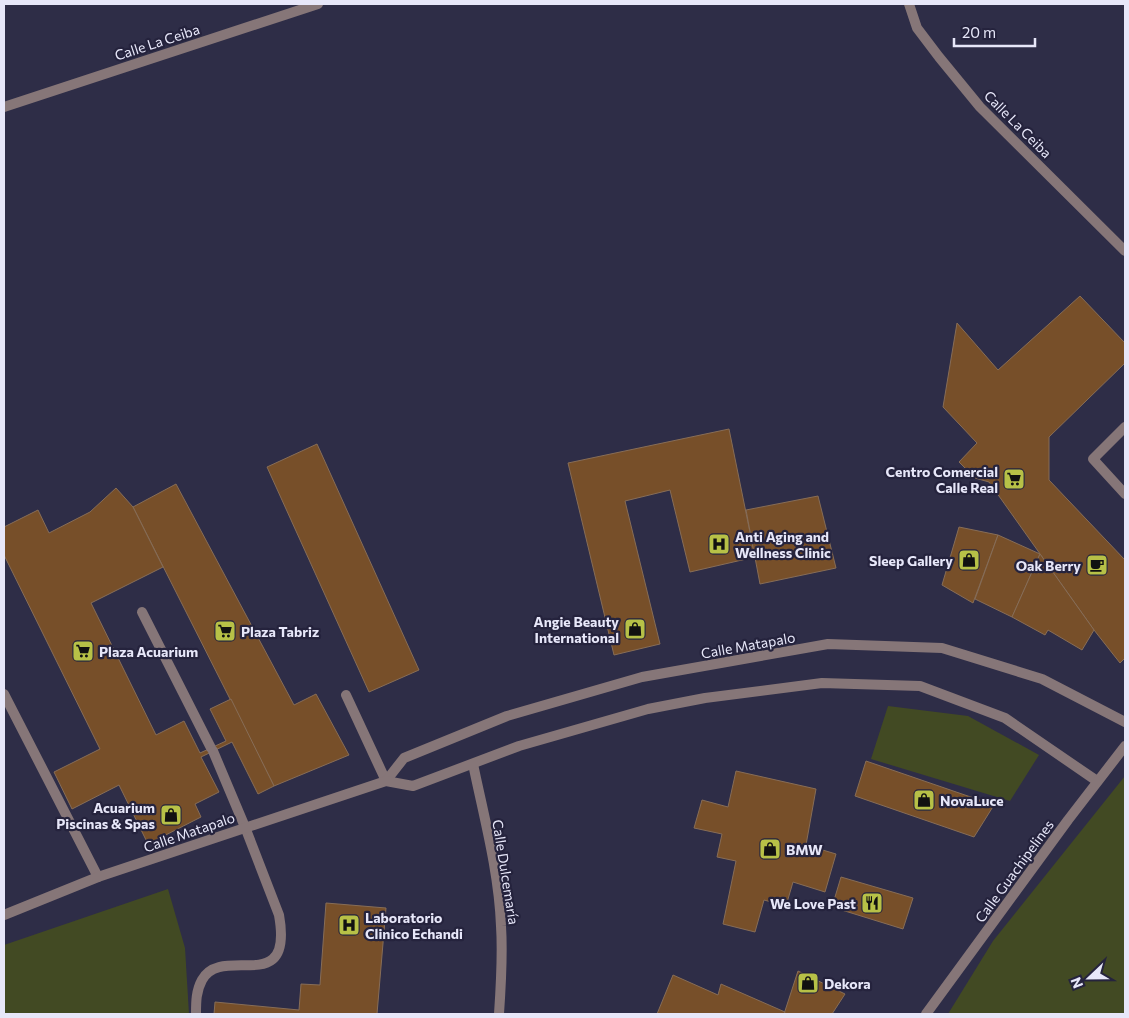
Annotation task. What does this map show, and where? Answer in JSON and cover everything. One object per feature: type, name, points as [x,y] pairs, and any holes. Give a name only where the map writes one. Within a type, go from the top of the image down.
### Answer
[{"type":"street","name":"Calle La Ceiba","points":[[4,107],[318,4]]},
{"type":"street","name":"Calle La Ceiba","points":[[909,4],[916,28],[980,106],[1125,251]]},
{"type":"street","points":[[1125,427],[1093,458],[1125,494]]},
{"type":"street","points":[[142,612],[212,750],[245,827],[279,915],[281,928],[280,945],[275,958],[265,964],[226,966],[212,971],[203,979],[197,994],[196,1014]]},
{"type":"street","name":"Calle Matapalo","points":[[386,781],[404,758],[507,716],[642,677],[828,644],[942,648],[1042,679],[1125,722]]},
{"type":"street","name":"Calle Matapalo","points":[[4,915],[98,876],[386,781],[413,786],[519,746],[648,709],[705,698],[822,683],[920,686],[1005,718],[1097,781]]},
{"type":"street","points":[[4,694],[98,876]]},
{"type":"street","points":[[346,695],[386,781]]},
{"type":"street","name":"Calle Guachipelines","points":[[926,1014],[1097,781],[1125,746]]},
{"type":"street","name":"Calle Dulcemaría","points":[[473,764],[496,878],[501,926],[499,1014]]},
{"type":"green space","points":[[888,706],[968,716],[1039,755],[1010,801],[871,759]]},
{"type":"green space","points":[[1125,776],[1125,1014],[948,1014],[993,941]]},
{"type":"green space","points":[[168,889],[185,948],[189,1014],[4,1014],[4,945]]},
{"type":"building","name":"Centro Comercial Calle Real","points":[[1080,296],[1125,343],[1125,363],[1049,437],[1049,480],[1125,560],[1125,658],[1120,663],[1094,630],[989,482],[975,478],[959,462],[977,443],[943,407],[957,323],[998,370]]},
{"type":"building","points":[[729,429],[755,557],[690,572],[670,490],[625,501],[660,644],[614,655],[568,463]]},
{"type":"building","name":"Plaza Tabriz","points":[[317,444],[419,670],[369,692],[267,467]]},
{"type":"building","name":"Plaza Tabriz","points":[[176,484],[294,705],[316,694],[349,755],[274,786],[133,507]]},
{"type":"building","name":"Plaza Acuarium","points":[[116,488],[133,507],[163,567],[91,603],[156,735],[184,721],[200,753],[226,741],[210,709],[231,699],[274,786],[258,794],[232,742],[201,757],[219,792],[195,804],[201,817],[148,844],[119,785],[72,809],[54,772],[100,749],[4,555],[4,527],[38,510],[49,533],[90,512]]},
{"type":"building","points":[[818,496],[836,568],[760,584],[746,510]]},
{"type":"building","name":"Sleep Gallery","points":[[959,527],[998,535],[973,603],[942,585]]},
{"type":"building","points":[[998,535],[1040,554],[1012,617],[975,599]]},
{"type":"building","points":[[1040,554],[1094,630],[1082,650],[1048,630],[1045,635],[1012,617]]},
{"type":"building","name":"NovaLuce","points":[[866,761],[994,805],[974,837],[855,796]]},
{"type":"building","name":"BMW","points":[[736,771],[816,789],[806,845],[836,854],[825,892],[793,882],[786,906],[764,900],[755,932],[723,924],[736,861],[717,857],[722,834],[694,828],[702,800],[728,807]]},
{"type":"building","name":"We Love Past","points":[[841,877],[913,898],[903,929],[832,907]]},
{"type":"building","points":[[326,903],[386,908],[377,1014],[214,1014],[215,1002],[299,1010],[301,984],[320,985]]},
{"type":"building","name":"Dekora","points":[[798,971],[845,994],[832,1014],[784,1014]]},
{"type":"building","points":[[673,975],[718,995],[721,984],[785,1012],[784,1014],[657,1014]]},
{"type":"place","name":"Centro Comercial Calle Real","points":[[1014,479]]},
{"type":"place","name":"Anti Aging and Wellness Clinic","points":[[719,544]]},
{"type":"place","name":"Sleep Gallery","points":[[969,560]]},
{"type":"place","name":"Oak Berry","points":[[1097,565]]},
{"type":"place","name":"Angie Beauty International","points":[[635,629]]},
{"type":"place","name":"Plaza Tabriz","points":[[225,631]]},
{"type":"place","name":"Plaza Acuarium","points":[[83,651]]},
{"type":"place","name":"NovaLuce","points":[[924,800]]},
{"type":"place","name":"Acuarium Piscinas & Spas","points":[[171,815]]},
{"type":"place","name":"BMW","points":[[770,849]]},
{"type":"place","name":"We Love Past","points":[[872,903]]},
{"type":"place","name":"Laboratorio Clinico Echandi","points":[[349,925]]},
{"type":"place","name":"Dekora","points":[[808,983]]}]
